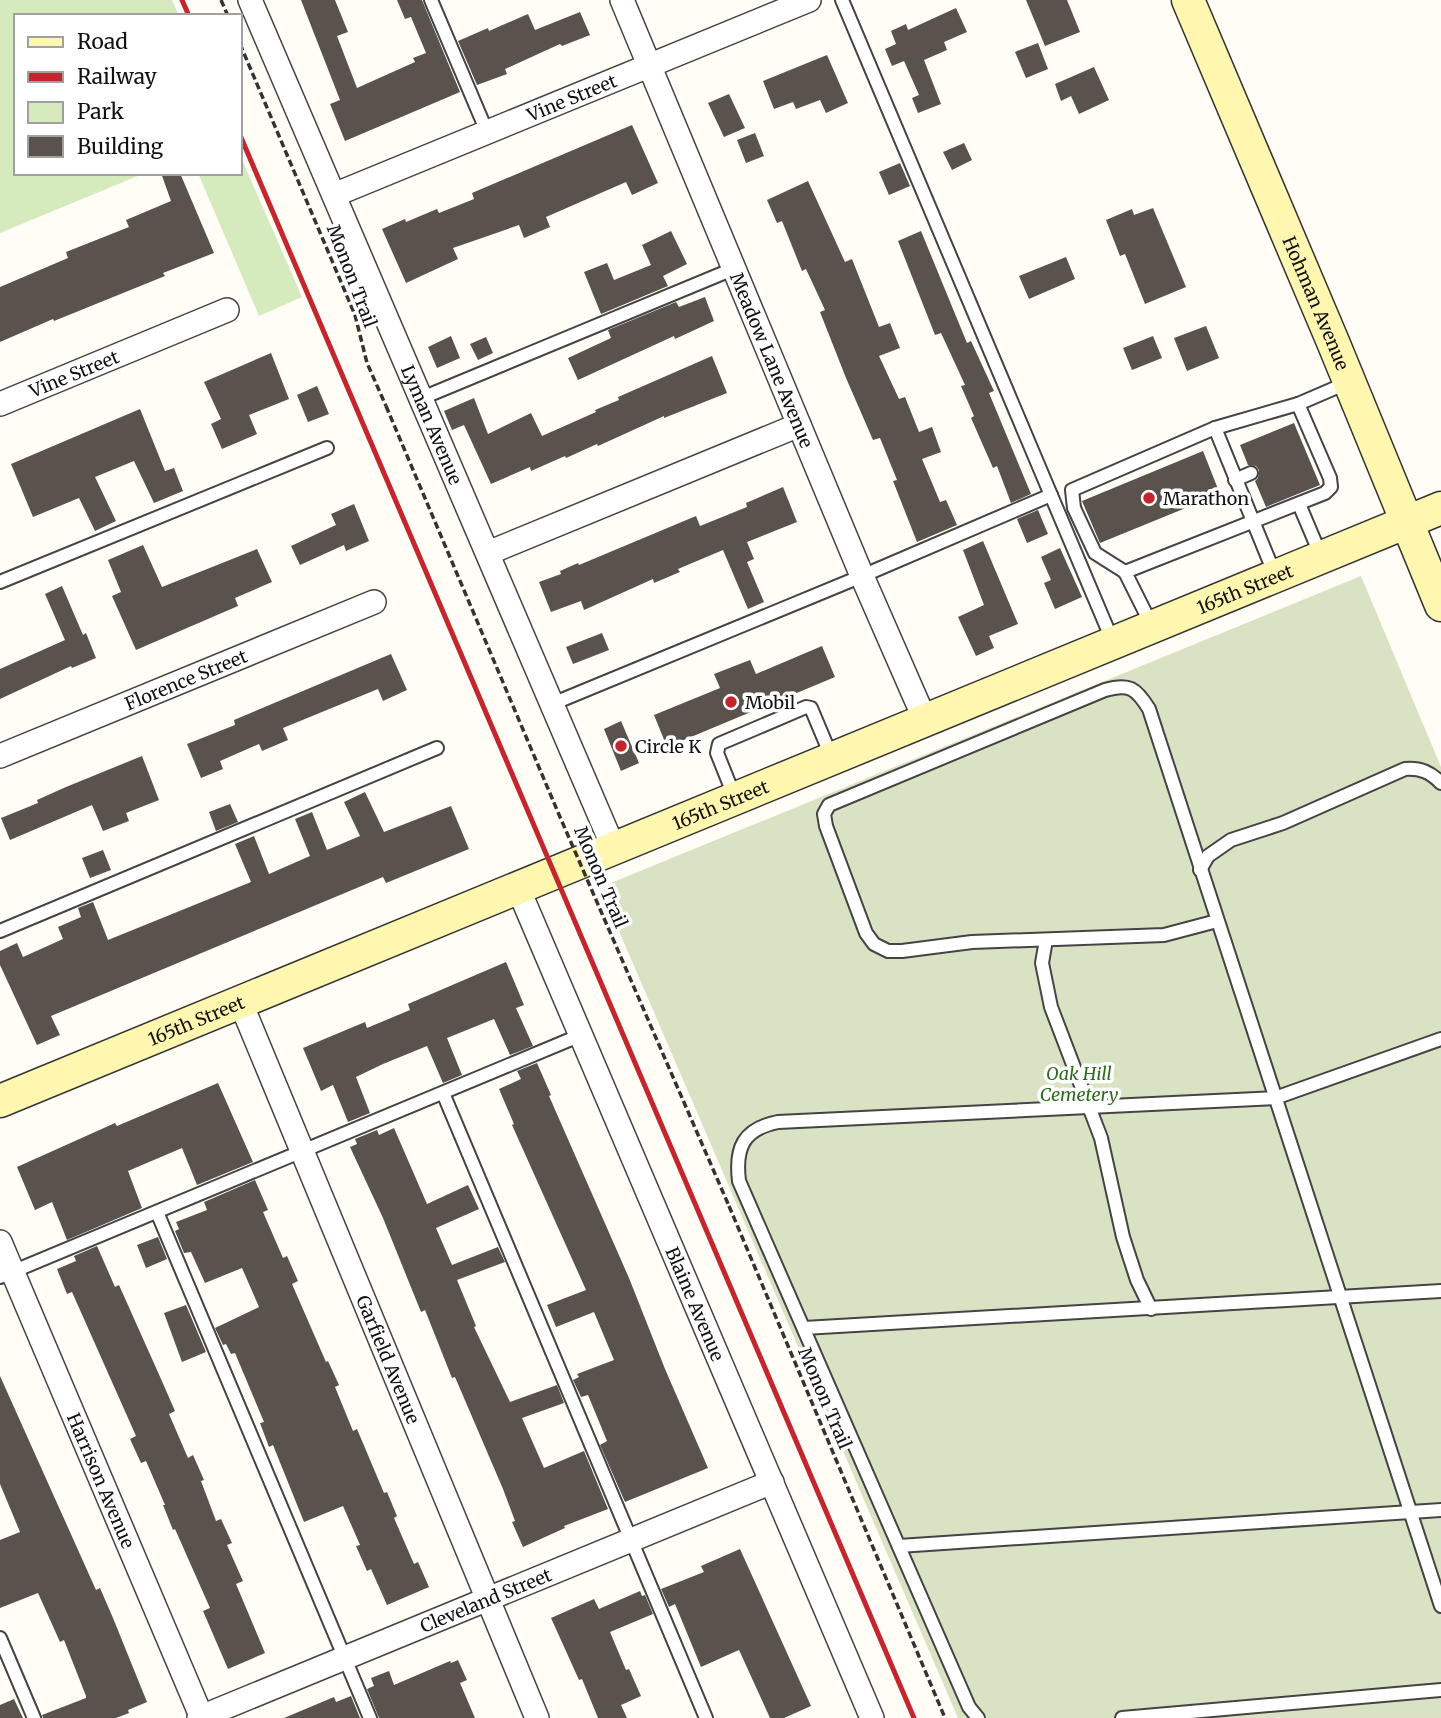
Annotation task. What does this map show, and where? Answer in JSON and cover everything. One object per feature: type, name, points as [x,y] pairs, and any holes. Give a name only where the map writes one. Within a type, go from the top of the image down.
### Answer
[{"type":"main road","name":"Hohman Avenue","points":[[1188,0],[1441,605]]},
{"type":"main road","name":"165th Street","points":[[0,1101],[1441,508]]},
{"type":"street","name":"Lyman Avenue","points":[[250,0],[614,849]]},
{"type":"street","name":"Meadow Lane Avenue","points":[[622,0],[862,576],[925,720]]},
{"type":"street","name":"Vine Street","points":[[334,195],[809,0]]},
{"type":"street","name":"Vine Street","points":[[0,404],[227,310]]},
{"type":"street","points":[[488,553],[799,425]]},
{"type":"street","name":"Florence Street","points":[[0,756],[374,602]]},
{"type":"street","name":"Blaine Avenue","points":[[518,888],[872,1718]]},
{"type":"street","name":"Garfield Avenue","points":[[240,1001],[537,1718]]},
{"type":"street","name":"Harrison Avenue","points":[[0,1242],[6,1274],[201,1718]]},
{"type":"street","name":"Cleveland Street","points":[[201,1718],[772,1482]]},
{"type":"lane","points":[[431,0],[487,132]]},
{"type":"lane","points":[[842,0],[1113,642]]},
{"type":"lane","points":[[422,398],[733,269]]},
{"type":"lane","points":[[1152,626],[1125,572],[1095,554],[1074,509],[1072,490],[1214,428],[1298,404],[1349,382]]},
{"type":"lane","points":[[1125,572],[1325,493],[1331,487],[1329,478],[1310,447],[1298,404]]},
{"type":"lane","points":[[1214,428],[1275,576]]},
{"type":"lane","points":[[0,582],[327,448]]},
{"type":"lane","points":[[1235,480],[1251,473]]},
{"type":"lane","points":[[552,704],[1051,495]]},
{"type":"lane","points":[[1299,504],[1321,557]]},
{"type":"lane","points":[[1217,921],[1164,935],[972,942],[888,951],[874,944],[866,933],[826,826],[824,814],[829,805],[1105,690],[1121,686],[1131,688],[1141,696],[1149,709],[1441,1606]]},
{"type":"lane","points":[[735,798],[717,753],[719,744],[806,706],[811,708],[832,759]]},
{"type":"lane","points":[[0,930],[437,748]]},
{"type":"lane","points":[[1200,870],[1208,856],[1231,840],[1283,824],[1405,769],[1420,768],[1441,783]]},
{"type":"lane","points":[[1045,940],[1042,963],[1051,1007],[1091,1107],[1101,1138],[1123,1237],[1137,1280],[1151,1309]]},
{"type":"lane","points":[[6,1274],[582,1035]]},
{"type":"lane","points":[[978,1718],[969,1707],[739,1181],[737,1160],[740,1146],[751,1133],[764,1125],[778,1122],[1275,1098],[1441,1039]]},
{"type":"lane","points":[[443,1093],[706,1718]]},
{"type":"lane","points":[[157,1212],[370,1718]]},
{"type":"lane","points":[[804,1328],[1441,1292]]},
{"type":"lane","points":[[899,1546],[1441,1510]]},
{"type":"lane","points":[[0,1638],[34,1718]]},
{"type":"lane","points":[[1122,1718],[1441,1689]]},
{"type":"path","name":"Monon Trail","points":[[242,49],[355,315],[367,363],[729,1206],[945,1718]]},
{"type":"green space","points":[[0,0],[172,0],[178,14],[14,14],[14,175],[140,175],[0,233]]},
{"type":"green space","points":[[242,160],[302,297],[259,316],[199,175],[242,175]]},
{"type":"green space","name":"Oak Hill Cemetery","points":[[1361,576],[1441,767],[1441,1718],[958,1718],[603,894],[606,885]]},
{"type":"building","points":[[301,0],[335,0],[348,32],[337,36],[357,88],[415,62],[413,58],[426,53],[411,17],[405,19],[397,0],[422,0],[460,92],[345,141],[330,104],[340,100]]},
{"type":"building","points":[[1026,0],[1067,0],[1080,32],[1045,46]]},
{"type":"building","points":[[956,8],[967,32],[944,42],[947,50],[924,60],[941,104],[918,113],[912,98],[919,95],[904,61],[892,66],[885,49],[896,44],[891,31],[906,24],[908,30]]},
{"type":"building","points":[[580,12],[590,35],[562,46],[560,44],[505,69],[507,74],[477,85],[458,41],[528,14],[535,30]]},
{"type":"building","points":[[1038,43],[1048,69],[1026,78],[1015,52]]},
{"type":"building","points":[[827,55],[848,103],[826,113],[820,100],[796,109],[793,102],[774,109],[763,81]]},
{"type":"building","points":[[1094,67],[1109,100],[1079,114],[1071,96],[1061,101],[1055,84]]},
{"type":"building","points":[[729,94],[745,128],[724,137],[708,103]]},
{"type":"building","points":[[632,125],[658,183],[632,195],[626,182],[546,217],[550,227],[524,238],[519,225],[453,248],[458,259],[406,283],[382,229],[437,209],[439,213],[474,199],[472,193]]},
{"type":"building","points":[[755,133],[764,156],[746,163],[737,140]]},
{"type":"building","points":[[964,143],[972,160],[952,170],[943,152]]},
{"type":"building","points":[[900,163],[910,186],[889,195],[879,172]]},
{"type":"building","points":[[162,175],[181,175],[214,253],[163,273],[165,276],[0,342],[0,287],[68,258],[66,252],[129,227],[126,220],[171,201]]},
{"type":"building","points":[[808,181],[845,262],[852,259],[879,327],[890,323],[900,348],[879,356],[899,399],[905,397],[919,432],[932,427],[941,452],[922,459],[940,502],[946,500],[957,525],[917,542],[893,481],[897,480],[880,438],[873,440],[846,378],[820,312],[825,310],[806,269],[802,271],[782,221],[777,223],[767,200]]},
{"type":"building","points":[[1153,208],[1186,287],[1145,304],[1125,254],[1120,256],[1106,220],[1132,209],[1134,215]]},
{"type":"building","points":[[671,231],[687,264],[663,276],[668,286],[601,314],[584,272],[607,263],[614,280],[651,265],[642,245]]},
{"type":"building","points":[[921,231],[967,343],[971,341],[994,391],[989,393],[1031,494],[1011,503],[997,466],[993,468],[971,418],[974,416],[961,386],[965,385],[941,333],[935,335],[898,241]]},
{"type":"building","points":[[1066,257],[1075,279],[1029,299],[1019,276]]},
{"type":"building","points":[[705,297],[714,321],[675,339],[674,336],[578,380],[568,358],[611,338],[608,330],[676,302],[679,307]]},
{"type":"building","points":[[1206,326],[1219,358],[1187,371],[1174,338]]},
{"type":"building","points":[[451,336],[460,358],[437,368],[428,347]]},
{"type":"building","points":[[1153,336],[1162,358],[1132,370],[1123,348]]},
{"type":"building","points":[[486,337],[493,353],[478,360],[470,344]]},
{"type":"building","points":[[271,353],[289,399],[249,415],[257,434],[222,449],[211,424],[221,419],[204,382]]},
{"type":"building","points":[[712,356],[727,393],[664,416],[598,446],[597,444],[531,471],[530,467],[491,484],[464,425],[452,430],[444,411],[474,398],[488,434],[531,413],[542,436],[596,412],[595,410],[619,400],[618,397]]},
{"type":"building","points":[[317,386],[329,414],[308,422],[297,395]]},
{"type":"building","points":[[140,409],[165,471],[174,468],[183,491],[154,503],[134,461],[95,477],[116,521],[95,531],[79,498],[33,517],[11,464]]},
{"type":"building","name":"Marathon","points":[[1294,423],[1320,485],[1266,507],[1255,481],[1259,470],[1256,466],[1248,465],[1240,445]]},
{"type":"building","name":"Marathon","points":[[1203,451],[1220,494],[1100,543],[1082,501]]},
{"type":"building","points":[[783,487],[797,522],[747,542],[754,559],[747,562],[764,602],[748,609],[723,550],[678,569],[680,572],[654,583],[653,579],[584,610],[581,601],[551,612],[539,582],[561,574],[560,571],[578,563],[579,565],[696,516],[700,526],[747,507],[746,503]]},
{"type":"building","points":[[354,504],[369,541],[346,551],[344,545],[300,565],[291,546],[336,525],[331,514]]},
{"type":"building","points":[[1038,510],[1048,534],[1027,543],[1017,519]]},
{"type":"building","points":[[983,541],[1018,624],[989,636],[994,648],[976,656],[958,617],[984,605],[963,550]]},
{"type":"building","points":[[143,545],[162,587],[257,549],[272,582],[235,598],[238,606],[136,650],[112,596],[121,592],[108,560]]},
{"type":"building","points":[[1060,548],[1082,597],[1055,609],[1044,583],[1051,580],[1041,557]]},
{"type":"building","points":[[62,586],[96,658],[72,668],[71,666],[0,699],[0,669],[65,640],[45,594]]},
{"type":"building","points":[[602,633],[609,650],[573,664],[566,647]]},
{"type":"building","name":"Mobil","points":[[822,646],[835,677],[667,747],[654,715],[720,688],[714,674],[750,660],[756,674]]},
{"type":"building","points":[[391,654],[407,690],[383,701],[378,689],[283,728],[288,740],[262,751],[259,744],[220,761],[223,769],[201,778],[187,744],[235,725],[234,720]]},
{"type":"building","name":"Circle K","points":[[621,721],[639,763],[621,771],[604,729]]},
{"type":"building","points":[[142,756],[159,800],[126,813],[129,821],[103,831],[92,805],[10,840],[1,818],[38,803],[37,800],[66,787]]},
{"type":"building","points":[[365,792],[384,832],[451,806],[469,849],[386,883],[383,877],[51,1016],[60,1035],[37,1045],[0,965],[0,951],[17,943],[23,957],[63,939],[58,927],[81,917],[78,908],[93,902],[108,940],[251,882],[235,844],[254,836],[269,874],[310,856],[295,819],[312,812],[327,850],[360,836],[344,802]]},
{"type":"building","points":[[230,804],[238,822],[216,831],[209,812]]},
{"type":"building","points":[[103,850],[111,870],[90,878],[82,858]]},
{"type":"building","points":[[506,962],[524,1005],[516,1008],[533,1046],[510,1055],[494,1019],[447,1038],[462,1075],[443,1083],[427,1046],[383,1064],[356,1077],[370,1113],[348,1122],[333,1085],[321,1091],[303,1048],[365,1022],[367,1028],[410,1010],[408,1004]]},
{"type":"building","points":[[537,1063],[708,1468],[625,1502],[600,1445],[607,1441],[588,1395],[581,1397],[573,1380],[579,1377],[577,1374],[614,1360],[594,1312],[556,1327],[547,1305],[586,1290],[512,1125],[514,1124],[499,1089],[521,1079],[517,1071]]},
{"type":"building","points":[[218,1083],[253,1162],[197,1185],[182,1148],[128,1171],[142,1208],[67,1240],[52,1202],[35,1210],[17,1167],[115,1123],[117,1126]]},
{"type":"building","points":[[394,1128],[427,1204],[468,1185],[479,1209],[436,1228],[452,1265],[498,1247],[505,1262],[457,1280],[476,1326],[474,1327],[510,1402],[557,1385],[564,1403],[522,1418],[544,1468],[584,1451],[608,1509],[564,1526],[565,1528],[523,1547],[512,1522],[515,1521],[503,1489],[455,1377],[452,1378],[425,1310],[421,1312],[383,1218],[350,1147],[357,1144],[355,1139],[377,1130],[379,1135]]},
{"type":"building","points":[[255,1180],[268,1210],[263,1212],[283,1258],[287,1256],[298,1281],[292,1284],[339,1385],[335,1387],[353,1431],[357,1429],[384,1493],[387,1492],[397,1516],[394,1518],[414,1564],[418,1562],[429,1587],[387,1605],[371,1569],[367,1571],[356,1546],[360,1545],[343,1506],[304,1522],[273,1445],[269,1447],[260,1423],[264,1422],[235,1353],[231,1354],[226,1344],[223,1345],[215,1328],[259,1307],[242,1268],[205,1283],[191,1252],[184,1253],[175,1231],[179,1229],[176,1222],[207,1210],[204,1202]]},
{"type":"building","points":[[158,1237],[167,1259],[146,1268],[137,1245]]},
{"type":"building","points":[[97,1246],[115,1287],[119,1285],[175,1411],[169,1414],[188,1458],[193,1455],[204,1480],[201,1481],[216,1521],[221,1519],[232,1543],[227,1545],[243,1581],[236,1584],[265,1653],[228,1669],[203,1611],[210,1608],[175,1529],[173,1530],[146,1461],[141,1463],[130,1439],[136,1436],[72,1292],[67,1294],[57,1269],[76,1261],[74,1256]]},
{"type":"building","points":[[186,1305],[206,1352],[182,1362],[164,1313]]},
{"type":"building","points":[[0,1376],[96,1590],[100,1588],[147,1702],[116,1718],[43,1718],[42,1715],[86,1696],[64,1640],[60,1642],[38,1593],[0,1608],[0,1540],[20,1532],[0,1484]]},
{"type":"building","points":[[740,1549],[811,1706],[784,1718],[770,1718],[739,1650],[701,1667],[675,1604],[669,1607],[661,1589],[704,1572],[701,1566]]},
{"type":"building","points":[[640,1591],[642,1596],[645,1595],[653,1614],[610,1632],[626,1670],[629,1669],[641,1696],[621,1705],[627,1718],[598,1718],[582,1679],[579,1680],[551,1618],[594,1599],[599,1609]]},
{"type":"building","points":[[458,1660],[467,1680],[460,1683],[475,1718],[379,1718],[367,1689],[374,1686],[371,1678],[389,1671],[394,1685]]},
{"type":"building","points":[[351,1696],[360,1718],[284,1718],[334,1697],[336,1702]]},
{"type":"building","points":[[14,1699],[23,1718],[0,1718],[0,1705]]},
{"type":"railway","points":[[182,0],[188,14]]},
{"type":"railway","points":[[242,140],[914,1718]]},
{"type":"place","name":"Marathon","points":[[1149,498]]},
{"type":"place","name":"Mobil","points":[[731,702]]},
{"type":"place","name":"Circle K","points":[[621,746]]}]
